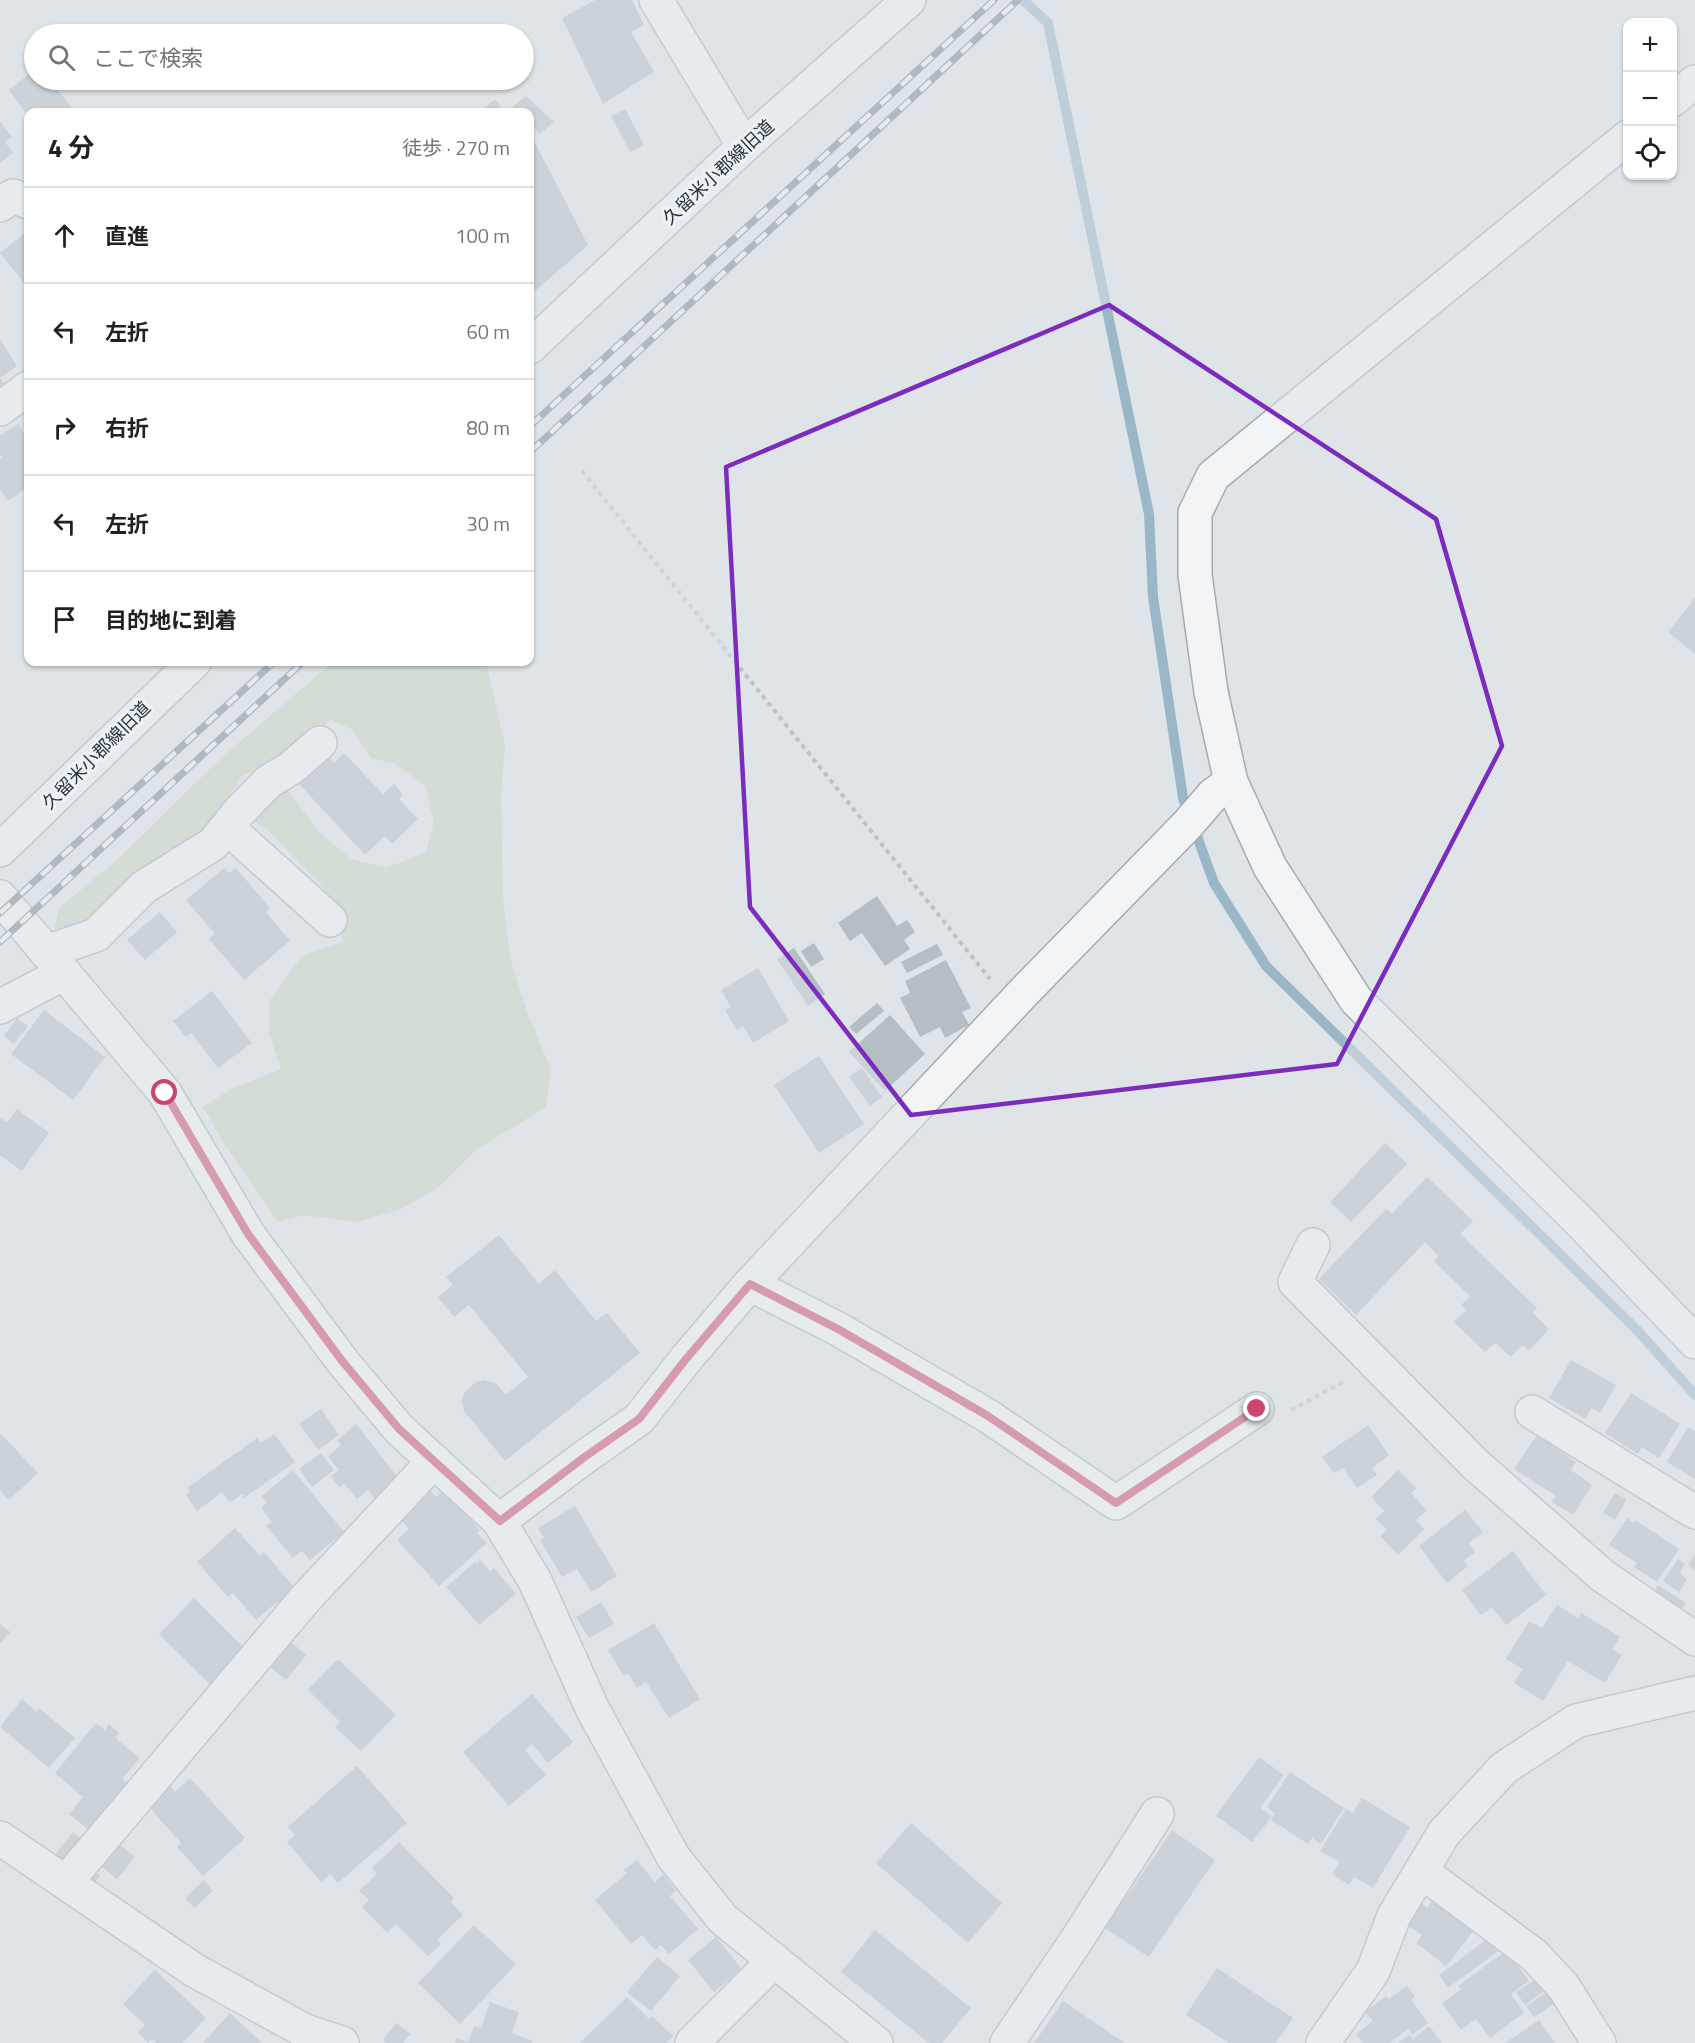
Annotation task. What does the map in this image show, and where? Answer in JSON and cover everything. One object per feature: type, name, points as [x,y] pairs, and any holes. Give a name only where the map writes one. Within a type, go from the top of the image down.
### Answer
[{"type":"street","points":[[656,0],[744,146]]},
{"type":"street","name":"久留米小郡線旧道","points":[[534,343],[744,146],[909,0]]},
{"type":"street","points":[[1677,96],[1695,82]]},
{"type":"street","points":[[500,1521],[639,1419],[686,1359],[750,1284],[1012,1005],[1209,802],[1211,692],[1195,575],[1195,513],[1213,476],[1623,141]]},
{"type":"street","points":[[0,205],[13,196],[24,200]]},
{"type":"street","points":[[0,409],[24,391]]},
{"type":"street","name":"久留米小郡線旧道","points":[[0,850],[190,666]]},
{"type":"street","points":[[0,1007],[55,962],[96,935],[144,887],[213,844],[268,782],[291,768],[320,743]]},
{"type":"street","points":[[1209,802],[1270,867],[1356,1000],[1584,1226],[1695,1342]]},
{"type":"street","points":[[227,827],[330,920]]},
{"type":"street","points":[[0,897],[165,1093],[248,1234],[343,1362],[399,1429],[500,1521],[535,1581],[593,1710],[674,1858],[723,1919],[876,2043]]},
{"type":"street","points":[[1313,1245],[1295,1282],[1476,1465],[1603,1576],[1695,1639]]},
{"type":"street","points":[[750,1284],[838,1329],[988,1416],[1116,1503],[1257,1409]]},
{"type":"street","points":[[1532,1412],[1695,1512]]},
{"type":"street","points":[[66,1882],[306,1598],[434,1461]]},
{"type":"street","points":[[1323,2043],[1373,1971],[1394,1916],[1444,1833],[1504,1768],[1576,1721],[1695,1694]]},
{"type":"street","points":[[1007,2043],[1158,1814]]},
{"type":"street","points":[[0,1838],[194,1970],[300,2037],[342,2043]]},
{"type":"street","points":[[1421,1871],[1534,1955],[1563,1986],[1599,2043]]},
{"type":"street","points":[[692,2043],[774,1960]]},
{"type":"path","points":[[582,471],[1012,1005]]},
{"type":"path","points":[[1257,1409],[1272,1420],[1377,1366]]},
{"type":"highlighted area","points":[[1109,305],[1436,519],[1502,746],[1337,1064],[911,1115],[750,907],[726,467]]},
{"type":"green space","points":[[328,666],[487,666],[505,746],[501,795],[503,897],[510,958],[528,1015],[551,1069],[546,1107],[476,1150],[438,1188],[401,1209],[358,1222],[304,1215],[278,1222],[225,1145],[203,1107],[231,1089],[281,1069],[269,1033],[269,1001],[302,956],[343,942],[322,886],[267,829],[250,820],[263,803],[288,791],[320,833],[351,859],[386,868],[426,852],[434,822],[425,785],[393,763],[371,758],[353,730],[331,720],[284,757],[242,776],[215,819],[201,835],[82,925],[54,929],[59,908],[118,859],[221,758]]},
{"type":"building","points":[[595,0],[632,0],[644,25],[631,32],[654,72],[603,104],[562,18]]},
{"type":"building","points":[[24,78],[24,90],[58,90],[72,108],[24,108],[24,111],[9,90]]},
{"type":"building","points":[[526,96],[554,122],[539,134],[534,128],[534,108],[511,108]]},
{"type":"building","points":[[495,99],[501,108],[485,108]]},
{"type":"building","points":[[625,109],[644,145],[630,152],[611,116]]},
{"type":"building","points":[[0,121],[12,137],[5,142],[13,153],[0,163]]},
{"type":"building","points":[[534,141],[588,245],[535,291],[534,289]]},
{"type":"building","points":[[24,233],[24,283],[0,253]]},
{"type":"building","points":[[0,339],[17,366],[0,378]]},
{"type":"building","points":[[0,378],[6,386],[0,390]]},
{"type":"building","points":[[18,424],[24,433],[24,490],[8,501],[0,490],[0,459],[2,457],[0,436]]},
{"type":"building","points":[[1695,598],[1695,654],[1668,632]]},
{"type":"building","points":[[344,753],[383,794],[394,784],[403,795],[399,799],[418,819],[392,844],[385,836],[365,855],[298,783],[327,756],[334,763]]},
{"type":"building","points":[[225,867],[229,873],[236,868],[270,908],[266,912],[290,941],[244,980],[209,939],[215,934],[186,900]]},
{"type":"building","points":[[877,896],[897,926],[907,920],[915,932],[904,940],[910,949],[885,966],[862,933],[850,941],[838,923]]},
{"type":"building","points":[[160,912],[177,932],[145,960],[127,940]]},
{"type":"building","points":[[814,943],[824,959],[811,967],[801,951]]},
{"type":"building","points":[[937,944],[943,955],[907,973],[901,962]]},
{"type":"building","points":[[794,948],[825,994],[808,1006],[777,959]]},
{"type":"building","points":[[946,960],[971,1008],[962,1012],[969,1025],[945,1038],[940,1027],[920,1037],[900,998],[910,993],[905,981]]},
{"type":"building","points":[[758,968],[789,1021],[753,1043],[743,1026],[737,1030],[725,1010],[731,1007],[721,990]]},
{"type":"building","points":[[212,991],[252,1043],[218,1068],[191,1033],[186,1037],[173,1021]]},
{"type":"building","points":[[877,1003],[884,1011],[856,1034],[849,1027]]},
{"type":"building","points":[[44,1010],[105,1057],[73,1100],[11,1054]]},
{"type":"building","points":[[890,1015],[925,1054],[885,1091],[849,1052]]},
{"type":"building","points":[[17,1018],[28,1026],[14,1044],[4,1036]]},
{"type":"building","points":[[819,1056],[864,1124],[819,1153],[774,1085]]},
{"type":"building","points":[[862,1068],[882,1097],[870,1106],[849,1077]]},
{"type":"building","points":[[17,1109],[49,1133],[22,1171],[0,1155],[0,1120],[1,1118],[7,1122]]},
{"type":"building","points":[[1385,1143],[1407,1164],[1351,1222],[1330,1202]]},
{"type":"building","points":[[1427,1177],[1473,1221],[1460,1234],[1537,1308],[1532,1312],[1549,1329],[1529,1351],[1522,1345],[1511,1357],[1495,1343],[1485,1352],[1454,1322],[1466,1310],[1461,1305],[1470,1296],[1434,1261],[1438,1256],[1425,1242],[1356,1315],[1319,1279],[1386,1209],[1392,1214]]},
{"type":"building","points":[[499,1235],[539,1284],[555,1270],[596,1321],[607,1313],[640,1353],[505,1461],[464,1411],[462,1401],[464,1393],[476,1382],[484,1380],[497,1384],[506,1395],[528,1377],[469,1305],[454,1317],[438,1297],[453,1285],[446,1277]]},
{"type":"building","points":[[1571,1360],[1616,1385],[1600,1413],[1591,1408],[1585,1419],[1549,1398]]},
{"type":"building","points":[[1631,1393],[1680,1424],[1659,1458],[1642,1447],[1638,1454],[1605,1433]]},
{"type":"building","points":[[321,1409],[339,1435],[318,1450],[299,1424]]},
{"type":"building","points":[[356,1424],[400,1480],[375,1499],[368,1490],[357,1499],[344,1483],[339,1487],[331,1476],[339,1470],[328,1456],[341,1445],[337,1440]]},
{"type":"building","points":[[1368,1425],[1389,1455],[1372,1468],[1377,1475],[1357,1488],[1343,1468],[1334,1473],[1322,1457]]},
{"type":"building","points":[[1688,1427],[1695,1431],[1695,1479],[1667,1462]]},
{"type":"building","points":[[0,1433],[38,1473],[9,1500],[0,1490]]},
{"type":"building","points":[[274,1434],[295,1462],[244,1498],[242,1494],[230,1503],[222,1492],[197,1511],[186,1495],[190,1492],[187,1488],[257,1438],[261,1443]]},
{"type":"building","points":[[1537,1435],[1576,1462],[1571,1470],[1592,1485],[1573,1515],[1552,1502],[1556,1496],[1514,1469]]},
{"type":"building","points":[[321,1453],[334,1470],[312,1487],[299,1469]]},
{"type":"building","points":[[293,1470],[344,1532],[310,1560],[302,1551],[293,1558],[266,1526],[272,1522],[261,1508],[267,1502],[262,1496]]},
{"type":"building","points":[[1398,1470],[1416,1488],[1411,1493],[1427,1510],[1416,1520],[1424,1529],[1398,1555],[1380,1536],[1387,1530],[1376,1519],[1384,1511],[1371,1497]]},
{"type":"building","points":[[425,1485],[436,1497],[443,1490],[480,1530],[477,1533],[487,1543],[439,1586],[397,1540],[409,1529],[401,1520],[410,1513],[403,1505]]},
{"type":"building","points":[[1615,1493],[1627,1499],[1615,1520],[1603,1513]]},
{"type":"building","points":[[575,1506],[617,1576],[591,1592],[577,1569],[562,1577],[540,1540],[544,1538],[538,1528]]},
{"type":"building","points":[[1465,1510],[1483,1532],[1469,1543],[1475,1552],[1464,1561],[1468,1566],[1447,1583],[1419,1546]]},
{"type":"building","points":[[1627,1518],[1633,1523],[1635,1520],[1679,1549],[1657,1582],[1634,1567],[1637,1563],[1609,1545]]},
{"type":"building","points":[[235,1528],[260,1556],[264,1552],[299,1593],[283,1608],[277,1602],[256,1620],[233,1593],[228,1597],[197,1562]]},
{"type":"building","points":[[1513,1551],[1546,1595],[1506,1625],[1492,1607],[1481,1615],[1462,1590]]},
{"type":"building","points":[[1695,1554],[1695,1570],[1688,1565]]},
{"type":"building","points":[[1678,1559],[1685,1564],[1680,1573],[1687,1579],[1679,1592],[1663,1581]]},
{"type":"building","points":[[480,1560],[490,1571],[494,1568],[516,1594],[479,1625],[446,1587]]},
{"type":"building","points":[[1658,1585],[1686,1603],[1678,1614],[1651,1595]]},
{"type":"building","points":[[194,1598],[247,1651],[212,1686],[159,1634]]},
{"type":"building","points":[[601,1602],[614,1624],[589,1638],[576,1617]]},
{"type":"building","points":[[1557,1605],[1578,1618],[1581,1613],[1620,1637],[1612,1649],[1622,1655],[1605,1683],[1568,1661],[1543,1701],[1514,1683],[1523,1669],[1506,1659],[1529,1621],[1542,1628]]},
{"type":"building","points":[[654,1623],[700,1699],[669,1718],[646,1682],[637,1688],[628,1673],[624,1676],[608,1650]]},
{"type":"building","points":[[0,1624],[10,1632],[0,1644]]},
{"type":"building","points":[[288,1639],[306,1655],[286,1680],[267,1664]]},
{"type":"building","points":[[338,1659],[396,1715],[361,1751],[335,1727],[340,1722],[308,1690]]},
{"type":"building","points":[[532,1694],[573,1742],[548,1763],[532,1744],[525,1750],[546,1775],[509,1806],[463,1752]]},
{"type":"building","points":[[22,1699],[36,1712],[39,1708],[75,1738],[49,1768],[0,1727]]},
{"type":"building","points":[[96,1723],[105,1730],[109,1724],[119,1733],[115,1738],[140,1758],[122,1779],[131,1786],[93,1833],[69,1814],[83,1797],[55,1773]]},
{"type":"building","points":[[1259,1757],[1284,1775],[1260,1808],[1272,1816],[1252,1842],[1216,1816]]},
{"type":"building","points":[[357,1766],[407,1823],[338,1883],[330,1874],[321,1882],[287,1842],[295,1835],[288,1827]]},
{"type":"building","points":[[1290,1772],[1344,1808],[1321,1844],[1312,1838],[1308,1844],[1271,1820],[1275,1813],[1267,1807]]},
{"type":"building","points":[[190,1778],[245,1838],[203,1876],[177,1847],[181,1843],[148,1806],[170,1786],[175,1792]]},
{"type":"building","points":[[1362,1798],[1410,1827],[1373,1888],[1354,1877],[1349,1885],[1332,1874],[1340,1862],[1320,1851],[1346,1809],[1353,1813]]},
{"type":"building","points":[[911,1823],[1002,1903],[968,1943],[876,1863]]},
{"type":"building","points":[[1172,1830],[1215,1860],[1149,1957],[1105,1928]]},
{"type":"building","points":[[73,1832],[85,1842],[67,1866],[54,1856]]},
{"type":"building","points":[[114,1840],[135,1857],[117,1879],[96,1862]]},
{"type":"building","points":[[399,1842],[454,1898],[451,1902],[463,1915],[437,1940],[441,1944],[428,1956],[396,1924],[387,1933],[362,1907],[369,1900],[359,1891],[377,1874],[372,1868]]},
{"type":"building","points":[[637,1860],[655,1882],[663,1874],[676,1891],[670,1896],[698,1929],[669,1954],[661,1945],[655,1950],[642,1935],[631,1944],[595,1900],[627,1873],[624,1870]]},
{"type":"building","points":[[90,1869],[100,1876],[92,1886],[82,1879]]},
{"type":"building","points":[[204,1880],[213,1891],[194,1908],[185,1898]]},
{"type":"building","points":[[1435,1897],[1476,1928],[1446,1966],[1416,1943],[1422,1935],[1406,1924],[1422,1903],[1427,1908]]},
{"type":"building","points":[[474,1925],[516,1964],[460,2024],[418,1983]]},
{"type":"building","points":[[875,1930],[971,2008],[942,2043],[929,2043],[841,1972]]},
{"type":"building","points":[[1491,1936],[1501,1949],[1448,1988],[1439,1975]]},
{"type":"building","points":[[716,1937],[742,1969],[714,1992],[688,1960]]},
{"type":"building","points":[[1507,1950],[1529,1981],[1511,1994],[1524,2013],[1490,2038],[1476,2019],[1461,2030],[1442,2003],[1461,1989],[1458,1986]]},
{"type":"building","points":[[657,1957],[680,1976],[651,2011],[627,1992]]},
{"type":"building","points":[[1217,1968],[1293,2018],[1276,2043],[1229,2043],[1186,2015]]},
{"type":"building","points":[[155,1970],[206,2018],[183,2043],[156,2043],[152,2039],[148,2043],[138,2032],[145,2025],[123,2004]]},
{"type":"building","points":[[1539,1977],[1547,1989],[1525,2005],[1516,1992]]},
{"type":"building","points":[[1407,1985],[1415,1997],[1411,2000],[1428,2023],[1412,2035],[1408,2029],[1389,2043],[1363,2043],[1356,2034],[1373,2021],[1365,2012],[1386,1996],[1389,1999]]},
{"type":"building","points":[[1547,1992],[1555,2003],[1534,2017],[1526,2006]]},
{"type":"building","points":[[627,1997],[649,2019],[652,2016],[673,2036],[666,2043],[580,2043]]},
{"type":"building","points":[[1063,2001],[1125,2043],[1034,2043]]},
{"type":"building","points":[[490,2002],[519,2012],[512,2033],[533,2041],[532,2043],[455,2043],[457,2038],[468,2042],[474,2026],[481,2028]]},
{"type":"building","points":[[230,2013],[262,2043],[203,2043]]},
{"type":"building","points":[[1539,2020],[1555,2043],[1505,2043]]},
{"type":"building","points":[[396,2023],[411,2034],[403,2043],[387,2043],[383,2040]]},
{"type":"building","points":[[1429,2026],[1442,2043],[1398,2043],[1409,2035],[1413,2039]]},
{"type":"waterway","points":[[1023,0],[1048,23],[1149,514],[1153,597],[1183,798],[1214,883],[1266,966],[1636,1329],[1695,1395]]},
{"type":"railway","points":[[534,422],[994,0]]},
{"type":"railway","points":[[534,448],[1018,0]]},
{"type":"railway","points":[[0,913],[270,666]]},
{"type":"railway","points":[[0,942],[299,666]]},
{"type":"route","points":[[165,1093],[248,1234],[343,1362],[399,1429],[500,1521],[639,1419],[686,1359],[750,1284],[838,1329],[988,1416],[1116,1503],[1257,1409]]}]
